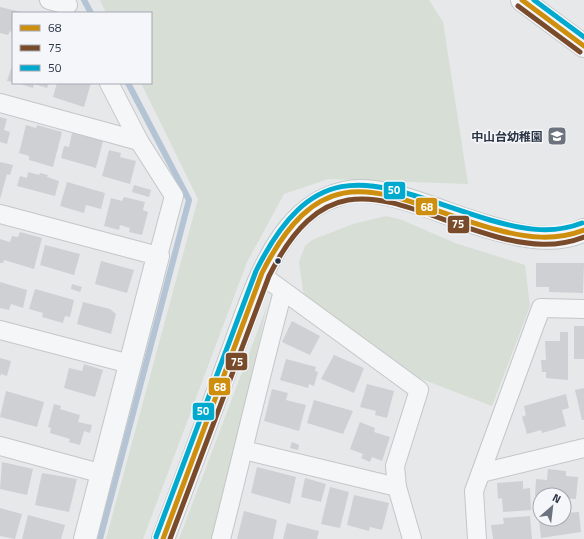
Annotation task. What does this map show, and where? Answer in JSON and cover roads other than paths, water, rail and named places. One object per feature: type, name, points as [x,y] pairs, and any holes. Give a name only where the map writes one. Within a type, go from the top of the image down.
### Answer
[{"type":"street","points":[[48,0],[68,6]]},
{"type":"street","points":[[522,0],[584,46]]},
{"type":"street","points":[[85,539],[174,196],[139,141],[110,84]]},
{"type":"street","points":[[0,103],[139,141]]},
{"type":"street","points":[[163,539],[252,300],[274,251],[290,227],[309,210],[326,198],[345,192],[368,190],[484,226],[526,235],[545,238],[561,237],[584,230]]},
{"type":"street","points":[[0,214],[158,256]]},
{"type":"street","points":[[263,276],[419,390],[395,466],[397,486],[412,539]]},
{"type":"street","points":[[221,539],[244,450],[260,374],[283,291]]},
{"type":"street","points":[[477,539],[474,492],[542,308],[584,309]]},
{"type":"street","points":[[0,330],[130,364]]},
{"type":"street","points":[[0,446],[103,474]]},
{"type":"street","points":[[481,473],[584,448]]},
{"type":"street","points":[[244,450],[397,486]]},
{"type":"waterway","points":[[84,0],[90,12]]},
{"type":"waterway","points":[[100,539],[189,200],[129,84]]},
{"type":"place","name":"中山台幼稚園","points":[[557,136]]}]
